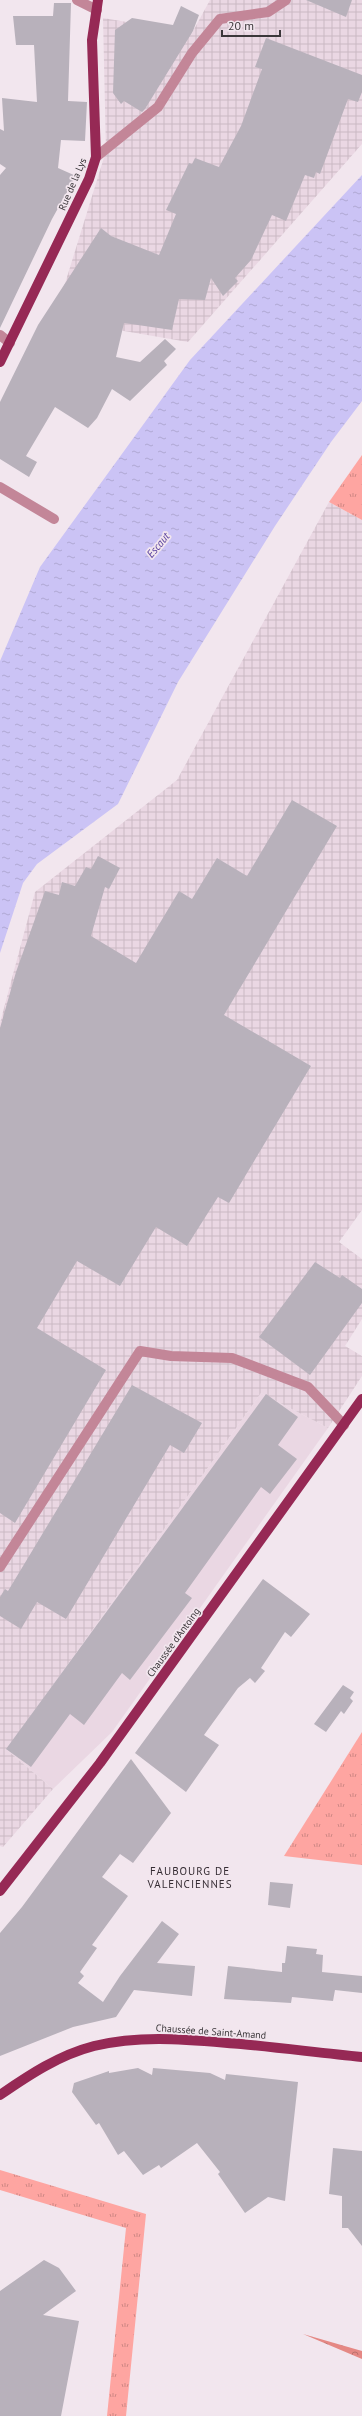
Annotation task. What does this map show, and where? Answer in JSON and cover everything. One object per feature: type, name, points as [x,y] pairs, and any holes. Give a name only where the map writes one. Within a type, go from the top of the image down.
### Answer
[{"type":"main road","name":"Rue de la Lys","points":[[0,362],[89,179],[96,157],[92,40],[98,0]]},
{"type":"main road","name":"Chaussée d'Antoing","points":[[0,1891],[100,1763],[360,1404]]},
{"type":"main road","name":"Chaussée de Saint-Amand","points":[[0,2095],[25,2078],[62,2057],[93,2046],[138,2038],[180,2038],[362,2057]]},
{"type":"street","points":[[76,0],[97,10]]},
{"type":"street","points":[[96,157],[158,107],[192,53],[220,19],[268,12],[286,0]]},
{"type":"street","points":[[0,335],[10,343]]},
{"type":"street","points":[[0,487],[54,519]]},
{"type":"street","points":[[0,1567],[140,1351],[171,1356],[232,1358],[308,1387],[344,1425]]},
{"type":"shaded area","points":[[210,0],[362,0],[362,144],[188,342],[54,319],[106,151],[103,18],[192,33]]},
{"type":"shaded area","points":[[329,502],[362,520],[362,1210],[339,1242],[362,1259],[362,1319],[345,1346],[362,1356],[362,1376],[328,1428],[261,1393],[7,1750],[53,1789],[3,1847],[0,1846],[0,1023],[35,892],[177,780]]},
{"type":"shaded area","points":[[261,1393],[328,1428],[112,1732],[53,1789],[7,1750]]},
{"type":"green space","points":[[362,455],[362,520],[329,502]]},
{"type":"green space","points":[[362,1732],[362,1865],[284,1856]]},
{"type":"green space","points":[[0,2170],[146,2214],[126,2416],[107,2416],[126,2228],[0,2190]]},
{"type":"green space","points":[[303,2334],[362,2351],[362,2359]]},
{"type":"water","name":"Escaut","points":[[362,175],[362,401],[331,442],[275,526],[178,682],[118,804],[37,864],[23,883],[0,953],[0,661],[40,567],[190,360]]},
{"type":"building","points":[[306,0],[352,0],[346,17]]},
{"type":"building","points":[[54,3],[71,3],[68,101],[87,102],[85,141],[61,140],[58,168],[76,176],[52,219],[0,328],[0,175],[6,168],[0,164],[0,129],[4,131],[2,98],[37,102],[34,45],[16,45],[13,16],[53,16]]},
{"type":"building","points":[[181,6],[199,15],[193,31],[145,109],[142,112],[124,101],[121,104],[113,93],[115,30],[132,18],[173,25]]},
{"type":"building","points":[[266,38],[362,75],[362,92],[358,102],[348,99],[320,174],[316,172],[314,178],[305,175],[286,221],[272,215],[251,260],[235,278],[238,281],[223,296],[211,278],[205,300],[179,299],[172,330],[124,323],[116,357],[140,362],[165,339],[176,349],[164,361],[167,365],[130,401],[112,389],[97,418],[88,428],[55,407],[26,456],[37,462],[29,477],[0,459],[0,402],[38,325],[101,228],[111,236],[159,255],[176,214],[166,210],[189,163],[192,164],[195,158],[219,167],[241,126],[262,69],[255,67]]},
{"type":"building","points":[[292,800],[337,826],[224,1015],[311,1066],[229,1203],[218,1197],[187,1246],[156,1227],[120,1286],[77,1261],[37,1328],[106,1370],[15,1523],[0,1513],[0,1028],[16,972],[45,891],[59,895],[62,882],[75,886],[86,867],[91,869],[98,856],[120,868],[109,889],[105,887],[91,936],[136,963],[179,891],[192,899],[217,858],[247,876]]},
{"type":"building","points":[[315,1262],[340,1278],[342,1275],[362,1289],[362,1303],[310,1375],[259,1337]]},
{"type":"building","points":[[132,1385],[202,1423],[184,1453],[170,1445],[66,1619],[37,1602],[21,1629],[0,1616],[0,1597],[5,1589],[8,1591]]},
{"type":"building","points":[[266,1394],[298,1417],[278,1445],[297,1459],[270,1494],[261,1487],[185,1593],[192,1598],[130,1680],[122,1673],[84,1725],[70,1714],[31,1767],[6,1749]]},
{"type":"building","points":[[263,1579],[310,1614],[291,1637],[285,1632],[261,1668],[265,1671],[255,1683],[250,1678],[238,1688],[204,1735],[219,1745],[186,1792],[135,1753]]},
{"type":"building","points":[[343,1685],[354,1692],[350,1698],[353,1701],[344,1714],[341,1711],[326,1732],[314,1724]]},
{"type":"building","points":[[131,1759],[171,1813],[133,1863],[120,1854],[102,1877],[128,1896],[92,1945],[97,1948],[80,1972],[84,1976],[78,1983],[103,2002],[120,1976],[162,1921],[179,1934],[157,1963],[195,1966],[192,1996],[134,1990],[116,2017],[73,2027],[0,2056],[0,1933],[22,1907]]},
{"type":"building","points":[[270,1882],[293,1884],[290,1908],[268,1905]]},
{"type":"building","points":[[287,1946],[317,1949],[316,1954],[323,1955],[322,1972],[362,1976],[362,1993],[335,1990],[333,2001],[292,1997],[291,2003],[224,1999],[228,1966],[282,1972],[282,1963],[285,1963]]},
{"type":"building","points":[[138,2068],[152,2075],[153,2068],[210,2073],[225,2080],[226,2074],[298,2082],[285,2201],[268,2197],[245,2213],[218,2174],[220,2172],[197,2143],[161,2168],[159,2165],[143,2175],[124,2151],[118,2155],[99,2123],[96,2125],[72,2092],[74,2083],[109,2071],[109,2073]]},
{"type":"building","points":[[333,2148],[362,2151],[362,2246],[348,2228],[342,2228],[342,2196],[329,2194]]},
{"type":"building","points":[[44,2260],[59,2268],[76,2291],[43,2315],[79,2321],[61,2416],[0,2416],[0,2291]]},
{"type":"district","name":"FAUBOURG DE VALENCIENNES","points":[[190,1877]]}]
